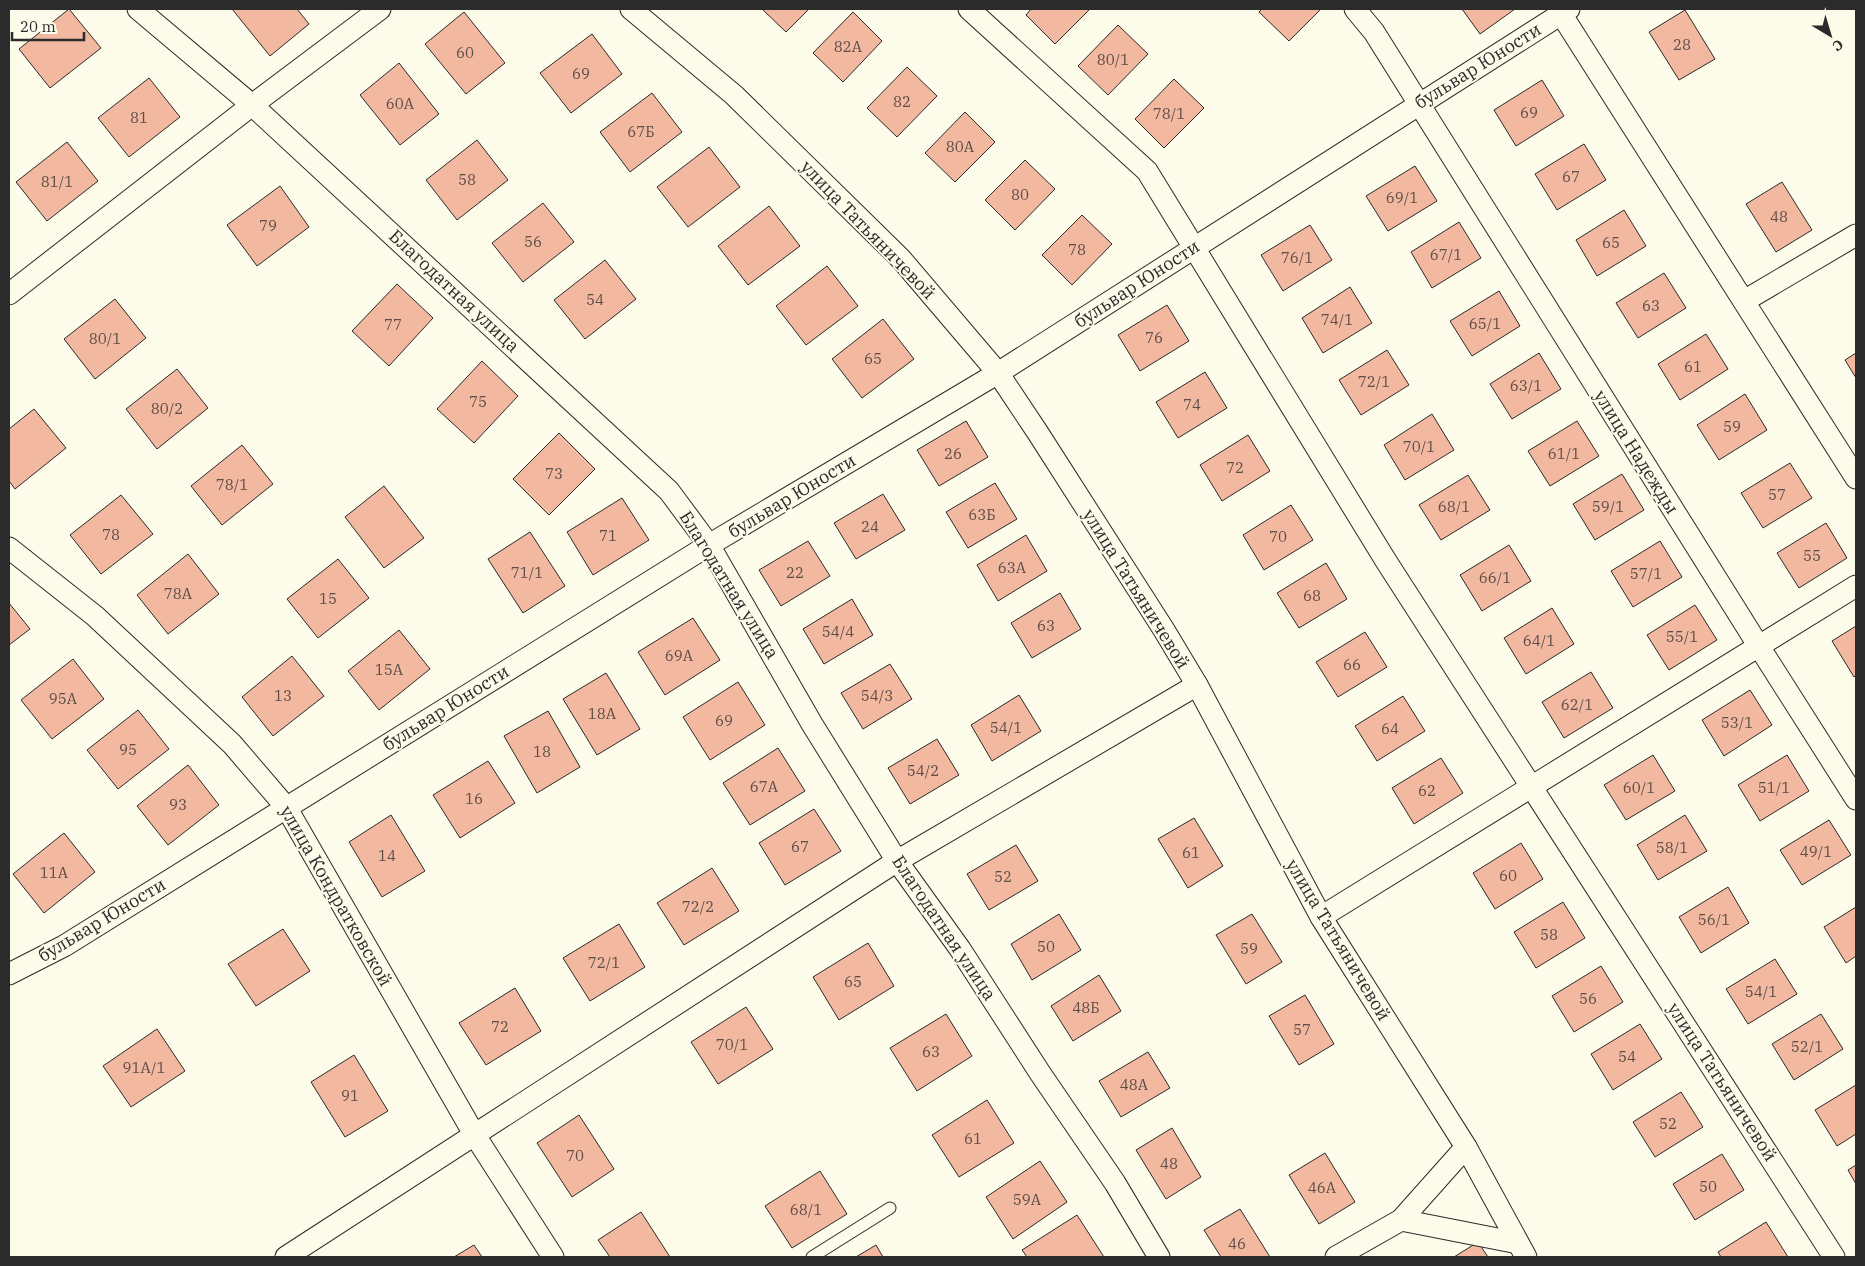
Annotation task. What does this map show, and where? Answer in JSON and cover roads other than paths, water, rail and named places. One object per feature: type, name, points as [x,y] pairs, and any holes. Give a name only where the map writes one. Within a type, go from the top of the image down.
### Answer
[{"type":"street","name":"Благодатная улица","points":[[138,9],[252,105],[669,491],[709,545],[812,724],[897,860],[960,949],[1040,1073],[1115,1183],[1159,1257]]},
{"type":"street","points":[[9,294],[252,105],[380,9]]},
{"type":"street","name":"улица Татьяничевой","points":[[631,9],[734,95],[901,259],[998,374],[1135,583],[1196,685],[1321,917],[1466,1147],[1522,1250]]},
{"type":"street","name":"улица Татьяничевой","points":[[969,9],[1147,171],[1386,561],[1834,1257]]},
{"type":"street","points":[[1355,9],[1374,32],[1418,104]]},
{"type":"street","points":[[1563,10],[1856,478]]},
{"type":"street","name":"бульвар Юности","points":[[9,974],[64,946],[709,545],[998,374],[1563,10]]},
{"type":"street","name":"улица Надежды","points":[[1418,104],[1856,799]]},
{"type":"street","points":[[1744,301],[1856,235]]},
{"type":"street","name":"улица Кондратковской","points":[[9,548],[103,623],[232,744],[286,807],[474,1134],[553,1257]]},
{"type":"street","points":[[1321,917],[1856,586]]},
{"type":"street","points":[[286,1257],[897,860],[1196,685]]},
{"type":"street","points":[[1336,1257],[1401,1220],[1466,1147]]},
{"type":"street","points":[[1401,1220],[1522,1250]]},
{"type":"lane","points":[[812,1257],[890,1208]]}]
